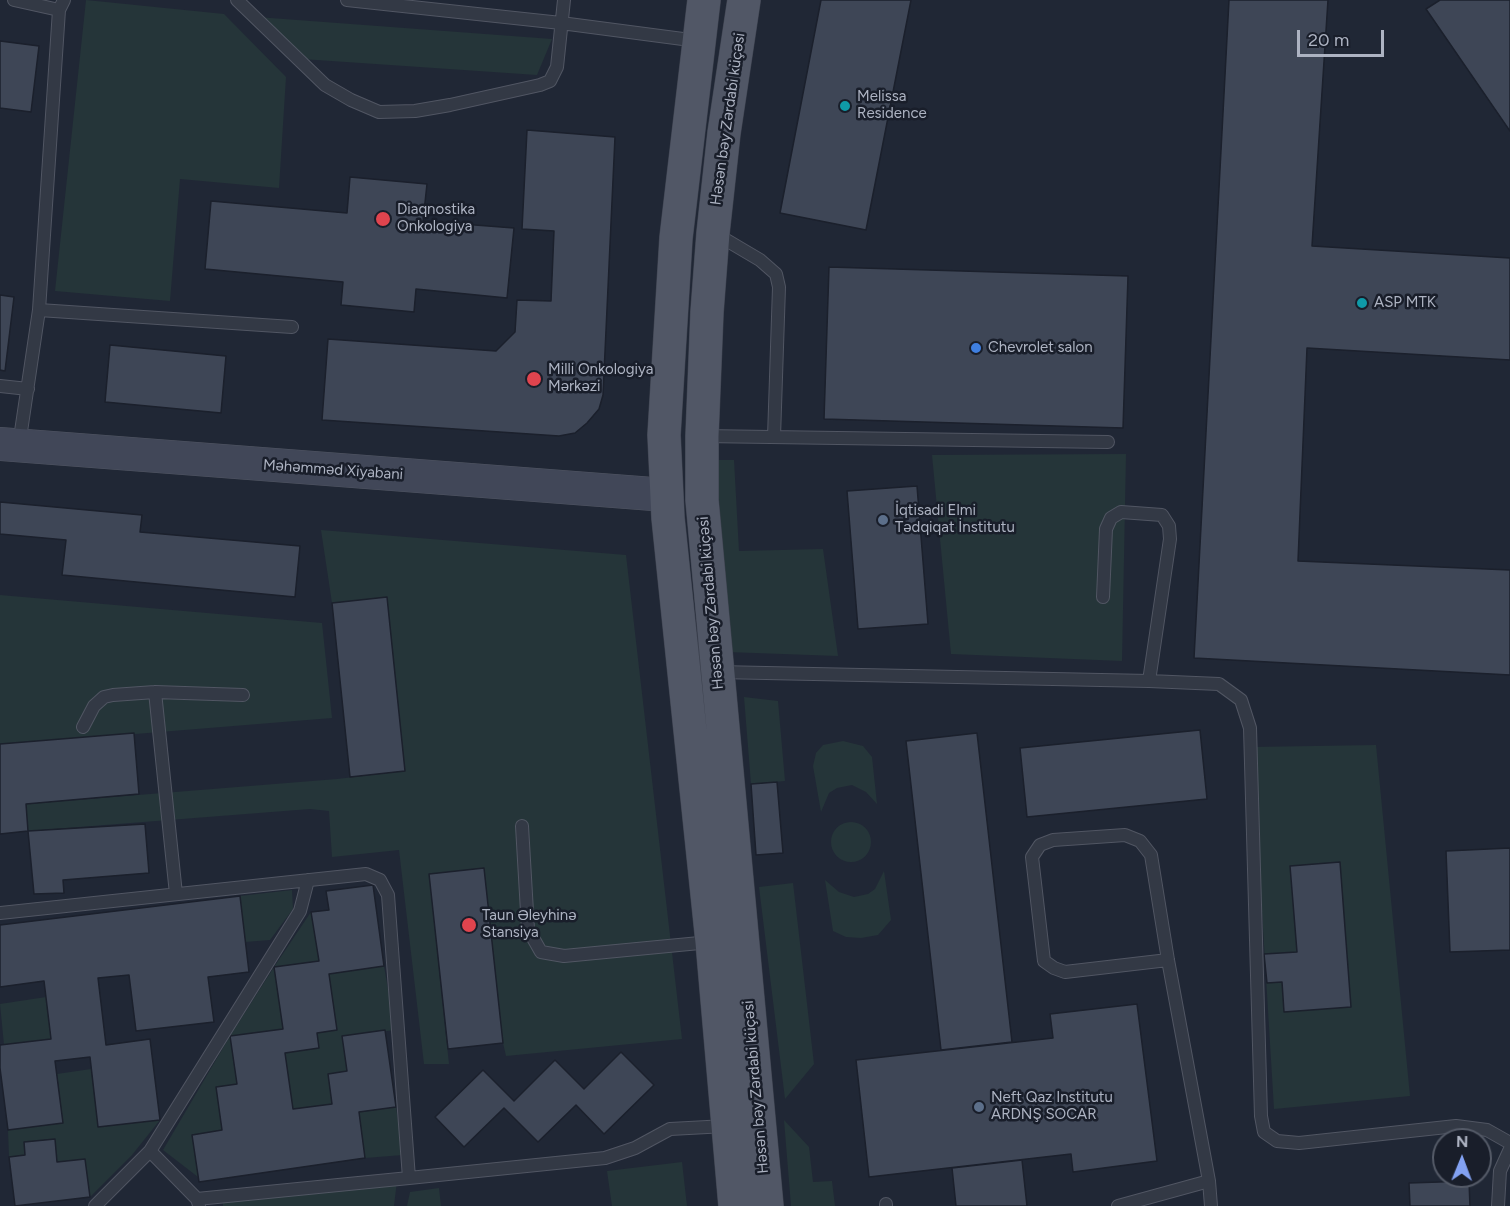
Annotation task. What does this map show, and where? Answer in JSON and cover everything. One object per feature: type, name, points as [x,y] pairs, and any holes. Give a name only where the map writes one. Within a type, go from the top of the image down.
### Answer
[{"type":"main road","points":[[704,0],[681,183],[670,310],[664,435],[666,495],[712,942],[726,1126],[735,1206]]},
{"type":"main road","name":"Həsən bəy Zərdabi küçəsi","points":[[744,0],[724,133],[713,233],[707,312],[702,500],[767,1206]]},
{"type":"street","name":"Məhəmməd Xiyabani","points":[[10,445],[666,495]]},
{"type":"lane","points":[[10,445],[28,389],[39,310],[62,5],[14,0]]},
{"type":"lane","points":[[237,0],[325,85],[379,112],[415,111],[450,105],[550,81],[557,67],[564,0]]},
{"type":"lane","points":[[347,0],[699,41]]},
{"type":"lane","points":[[713,233],[760,260],[776,274],[779,287],[774,437]]},
{"type":"lane","points":[[39,310],[292,327]]},
{"type":"lane","points":[[0,386],[28,389]]},
{"type":"lane","points":[[702,436],[1108,442]]},
{"type":"lane","points":[[1103,597],[1106,529],[1111,518],[1121,512],[1162,515],[1169,526],[1170,539],[1149,681]]},
{"type":"lane","points":[[717,672],[1219,684],[1241,700],[1250,728],[1261,1116],[1264,1132],[1277,1141],[1299,1143],[1456,1126],[1488,1130],[1510,1143]]},
{"type":"lane","points":[[155,692],[176,894]]},
{"type":"lane","points":[[83,728],[94,706],[104,697],[113,694],[155,692],[243,695]]},
{"type":"lane","points":[[522,826],[528,929],[541,952],[564,956],[712,942]]},
{"type":"lane","points":[[1168,960],[1065,972],[1044,961],[1032,856],[1040,846],[1053,840],[1125,835],[1140,841],[1151,855],[1209,1181],[1211,1206]]},
{"type":"lane","points":[[0,913],[366,874],[380,880],[388,895],[409,1178]]},
{"type":"lane","points":[[95,1206],[150,1151],[300,911],[308,880]]},
{"type":"lane","points":[[150,1151],[198,1203],[605,1158],[635,1148],[670,1130],[726,1126]]},
{"type":"lane","points":[[1498,1206],[1500,1171],[1510,1149]]},
{"type":"lane","points":[[1118,1206],[1209,1181]]},
{"type":"lane","points":[[724,1206],[735,1206]]},
{"type":"shaded area","points":[[86,0],[224,14],[286,77],[279,188],[180,179],[170,301],[55,291]]},
{"type":"shaded area","points":[[257,17],[552,39],[537,75],[302,59]]},
{"type":"shaded area","points":[[1126,454],[1122,661],[951,654],[932,455]]},
{"type":"shaded area","points":[[717,460],[734,460],[739,551],[823,549],[838,656],[727,652]]},
{"type":"shaded area","points":[[321,530],[626,555],[682,1039],[506,1056],[484,868],[429,874],[449,1064],[424,1064],[399,850],[332,857],[329,811],[310,809],[28,831],[26,804],[337,779],[405,771],[387,597],[332,603]]},
{"type":"shaded area","points":[[0,595],[322,623],[332,718],[0,745]]},
{"type":"shaded area","points":[[744,697],[778,701],[785,781],[751,784]]},
{"type":"shaded area","points":[[843,741],[863,746],[872,757],[877,804],[866,792],[852,785],[837,788],[829,793],[821,812],[813,766],[816,753],[823,745]]},
{"type":"shaded area","points":[[1376,745],[1410,1096],[1274,1109],[1252,747]]},
{"type":"shaded area","points":[[851,822],[865,828],[871,842],[865,856],[851,862],[837,856],[831,842],[837,828]]},
{"type":"shaded area","points":[[884,871],[891,920],[878,935],[861,938],[846,937],[833,931],[825,880],[839,892],[854,897],[868,894],[875,889]]},
{"type":"shaded area","points":[[793,883],[814,1064],[785,1099],[759,887]]},
{"type":"shaded area","points":[[292,890],[293,909],[270,940],[245,942],[240,896]]},
{"type":"shaded area","points":[[311,912],[319,961],[274,967]]},
{"type":"shaded area","points":[[384,966],[395,1030],[342,1037],[347,1071],[328,1074],[332,1104],[293,1109],[285,1053],[318,1048],[317,1033],[337,1030],[329,974]]},
{"type":"shaded area","points":[[274,967],[283,1029],[230,1037],[237,1084],[216,1087],[222,1130],[192,1135],[198,1177],[163,1150],[230,1036]]},
{"type":"shaded area","points":[[46,997],[51,1039],[4,1045],[0,1004]]},
{"type":"shaded area","points":[[91,1069],[98,1127],[160,1120],[132,1155],[90,1197],[85,1159],[57,1162],[54,1139],[24,1142],[25,1155],[9,1157],[8,1130],[63,1123],[57,1074]]},
{"type":"shaded area","points":[[396,1107],[403,1155],[365,1158],[359,1112]]},
{"type":"shaded area","points":[[784,1120],[809,1147],[813,1182],[832,1181],[835,1206],[791,1206]]},
{"type":"shaded area","points":[[682,1162],[687,1206],[612,1206],[607,1171]]},
{"type":"shaded area","points":[[397,1181],[394,1206],[223,1206],[223,1203]]},
{"type":"shaded area","points":[[439,1188],[441,1206],[407,1206],[410,1192]]},
{"type":"building","name":"Melissa Residence","points":[[821,0],[911,0],[866,230],[780,213]]},
{"type":"building","name":"ASP MTK","points":[[1229,0],[1328,0],[1312,246],[1510,258],[1510,360],[1307,348],[1298,561],[1510,570],[1510,675],[1194,658]]},
{"type":"building","points":[[1440,0],[1510,0],[1510,131],[1426,9]]},
{"type":"building","points":[[0,41],[39,46],[31,112],[0,108]]},
{"type":"building","points":[[527,130],[615,137],[603,395],[599,409],[575,433],[559,436],[322,420],[328,339],[496,351],[515,332],[517,300],[551,301],[554,231],[522,229]]},
{"type":"building","points":[[350,177],[427,184],[423,221],[514,228],[507,298],[416,289],[414,312],[341,305],[343,282],[205,269],[211,201],[347,213]]},
{"type":"building","name":"Chevrolet salon","points":[[829,267],[1128,276],[1123,428],[824,419]]},
{"type":"building","points":[[0,295],[14,297],[5,371],[0,370]]},
{"type":"building","points":[[110,345],[226,356],[221,413],[105,402]]},
{"type":"building","points":[[917,486],[928,624],[858,629],[847,491]]},
{"type":"building","points":[[0,502],[142,515],[140,532],[300,546],[295,597],[62,575],[66,540],[0,534]]},
{"type":"building","points":[[387,597],[405,771],[350,777],[332,603]]},
{"type":"building","points":[[1200,730],[1207,799],[1027,817],[1020,748]]},
{"type":"building","points":[[134,733],[139,794],[26,804],[28,831],[0,834],[0,744]]},
{"type":"building","points":[[977,733],[1012,1042],[941,1050],[906,741]]},
{"type":"building","points":[[777,782],[783,853],[756,855],[751,784]]},
{"type":"building","points":[[145,824],[149,873],[63,880],[64,893],[34,894],[28,831]]},
{"type":"building","points":[[1510,848],[1510,950],[1450,952],[1446,851]]},
{"type":"building","points":[[1340,862],[1351,1007],[1284,1012],[1282,982],[1267,983],[1264,954],[1297,952],[1290,866]]},
{"type":"building","points":[[484,868],[503,1043],[448,1049],[429,874]]},
{"type":"building","points":[[373,885],[384,966],[329,974],[337,1030],[317,1033],[319,1048],[285,1053],[293,1109],[332,1104],[328,1074],[347,1071],[342,1036],[385,1030],[396,1107],[359,1112],[365,1158],[199,1182],[192,1135],[222,1130],[216,1087],[237,1084],[230,1036],[283,1029],[274,967],[319,961],[311,912],[329,910],[326,891]]},
{"type":"building","points":[[240,896],[249,972],[208,977],[214,1022],[136,1031],[129,975],[98,978],[106,1045],[150,1039],[160,1120],[98,1127],[90,1057],[55,1061],[63,1123],[8,1130],[0,1068],[0,1045],[51,1039],[44,981],[0,987],[0,925]]},
{"type":"building","points":[[1137,1004],[1157,1161],[1073,1172],[1071,1154],[869,1177],[856,1060],[1053,1038],[1050,1014]]},
{"type":"building","points":[[621,1052],[654,1085],[604,1134],[576,1105],[538,1142],[504,1108],[464,1147],[435,1117],[483,1070],[514,1101],[555,1060],[584,1089]]},
{"type":"building","points":[[55,1139],[57,1162],[85,1159],[90,1197],[15,1206],[9,1157],[25,1155],[24,1142]]},
{"type":"building","points":[[1022,1160],[1027,1206],[956,1206],[952,1168]]},
{"type":"building","points":[[1432,1182],[1432,1188],[1469,1188],[1470,1206],[1410,1206],[1409,1183]]},
{"type":"place","name":"Melissa Residence","points":[[845,106]]},
{"type":"place","name":"Diaqnostika Onkologiya","points":[[383,219]]},
{"type":"place","name":"ASP MTK","points":[[1362,303]]},
{"type":"place","name":"Chevrolet salon","points":[[976,348]]},
{"type":"place","name":"Milli Onkologiya Mərkəzi","points":[[534,379]]},
{"type":"place","name":"İqtisadi Elmi Tədqiqat İnstitutu","points":[[883,520]]},
{"type":"place","name":"Taun Əleyhinə Stansiya","points":[[469,925]]},
{"type":"place","name":"Neft Qaz Institutu ARDNŞ SOCAR","points":[[979,1107]]}]
